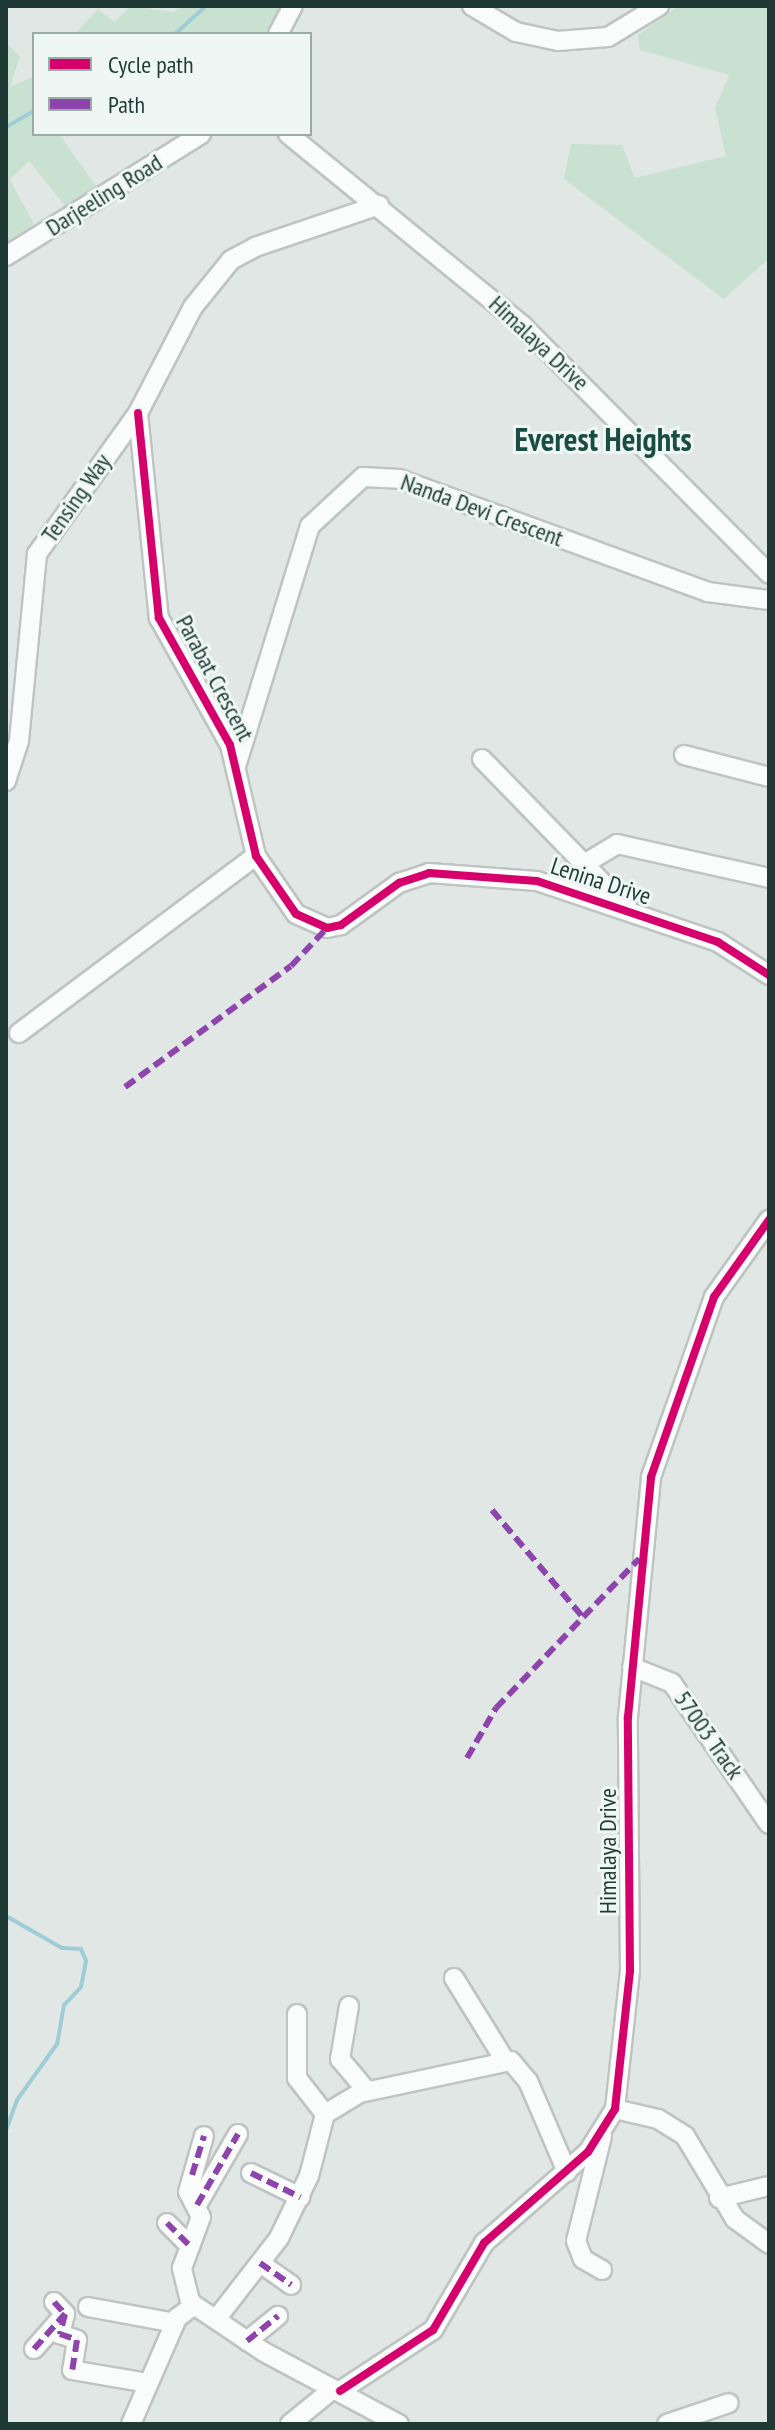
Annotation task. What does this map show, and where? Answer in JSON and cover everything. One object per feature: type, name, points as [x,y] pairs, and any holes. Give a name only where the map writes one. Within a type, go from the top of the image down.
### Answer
[{"type":"street","points":[[279,32],[293,6]]},
{"type":"street","points":[[472,6],[516,32],[558,41],[608,37],[659,6]]},
{"type":"street","name":"Darjeeling Road","points":[[6,256],[198,136]]},
{"type":"street","name":"Himalaya Drive","points":[[291,136],[379,205],[555,356],[769,574]]},
{"type":"street","name":"Tensing Way","points":[[6,781],[19,741],[31,571],[52,529],[138,413],[193,307],[231,260],[379,205]]},
{"type":"street","name":"Parabat Crescent","points":[[138,413],[159,618],[237,763],[256,856],[296,914],[327,928]]},
{"type":"street","name":"Nanda Devi Crescent","points":[[237,763],[310,526],[363,477],[399,479],[708,592],[769,600]]},
{"type":"street","points":[[684,755],[769,777]]},
{"type":"street","points":[[482,759],[629,911]]},
{"type":"street","points":[[584,864],[617,844],[769,878]]},
{"type":"street","points":[[19,1033],[256,856]]},
{"type":"street","name":"Lenina Drive","points":[[327,928],[353,919],[399,883],[429,873],[537,881],[738,951],[769,975]]},
{"type":"street","name":"Himalaya Drive","points":[[290,2424],[336,2390],[433,2330],[484,2243],[567,2172],[602,2136],[615,2109],[630,1971],[632,1667],[657,1448],[714,1297],[769,1220]]},
{"type":"street","name":"57003 Track","points":[[632,1667],[672,1683],[769,1824]]},
{"type":"street","points":[[454,1978],[504,2059],[524,2071],[567,2172]]},
{"type":"street","points":[[349,2006],[340,2059],[366,2090]]},
{"type":"street","points":[[297,2014],[297,2078],[325,2114]]},
{"type":"street","points":[[217,2318],[260,2263],[300,2197],[325,2114],[366,2090],[504,2059]]},
{"type":"street","points":[[615,2109],[658,2119],[685,2136],[719,2198],[742,2227],[769,2244]]},
{"type":"street","points":[[238,2134],[204,2206],[182,2268],[191,2305],[217,2318],[247,2341],[399,2424]]},
{"type":"street","points":[[602,2136],[576,2241],[583,2259],[602,2270]]},
{"type":"street","points":[[202,2145],[188,2192],[204,2206]]},
{"type":"street","points":[[251,2173],[300,2197]]},
{"type":"street","points":[[719,2198],[769,2186]]},
{"type":"street","points":[[167,2223],[190,2246]]},
{"type":"street","points":[[260,2263],[291,2285]]},
{"type":"street","points":[[131,2424],[175,2323],[191,2305]]},
{"type":"street","points":[[88,2307],[175,2323]]},
{"type":"street","points":[[34,2349],[59,2308],[60,2334],[77,2340],[72,2370],[147,2383]]},
{"type":"street","points":[[247,2341],[278,2316]]},
{"type":"street","points":[[667,2424],[729,2403]]},
{"type":"green space","points":[[131,6],[174,12],[183,6],[282,6],[270,32],[77,32],[98,9],[114,22]]},
{"type":"green space","points":[[678,6],[769,6],[769,258],[724,299],[564,179],[571,144],[622,145],[635,178],[726,156],[715,108],[729,75],[640,50],[638,35]]},
{"type":"green space","points":[[6,43],[20,56],[10,87],[32,77],[32,136],[60,136],[96,186],[66,207],[29,161],[10,180],[34,224],[6,243]]},
{"type":"waterway","points":[[177,32],[206,6]]},
{"type":"waterway","points":[[6,127],[32,112]]},
{"type":"waterway","points":[[6,1916],[62,1948],[81,1949],[86,1961],[81,1987],[64,2005],[57,2044],[17,2100],[6,2130]]},
{"type":"marked path","points":[[125,1087],[291,966],[327,928]]},
{"type":"marked path","points":[[492,1510],[582,1616]]},
{"type":"marked path","points":[[467,1758],[496,1708],[639,1559]]},
{"type":"marked path","points":[[197,2205],[238,2134]]},
{"type":"marked path","points":[[192,2175],[204,2136]]},
{"type":"marked path","points":[[251,2173],[300,2197]]},
{"type":"marked path","points":[[167,2223],[190,2246]]},
{"type":"marked path","points":[[260,2263],[291,2285]]},
{"type":"marked path","points":[[54,2302],[65,2314],[60,2334],[77,2340],[72,2370]]},
{"type":"marked path","points":[[34,2349],[65,2314]]},
{"type":"marked path","points":[[247,2341],[278,2316]]},
{"type":"cycle path","points":[[138,413],[159,618],[230,745],[256,856],[296,914],[327,928],[341,925],[399,883],[429,873],[537,881],[718,942],[769,975]]},
{"type":"cycle path","points":[[340,2391],[433,2330],[484,2243],[588,2152],[615,2109],[630,1971],[628,1717],[651,1477],[714,1297],[769,1220]]},
{"type":"district","name":"Everest Heights","points":[[603,439]]}]
